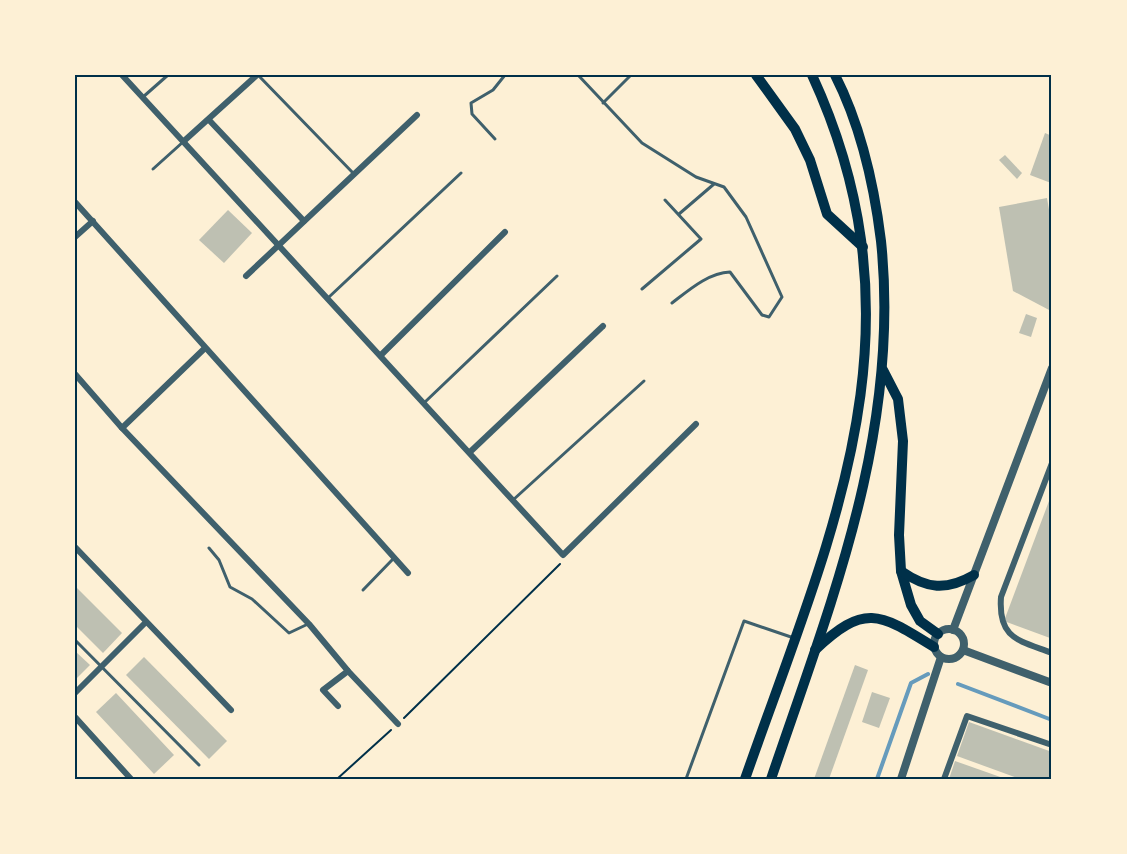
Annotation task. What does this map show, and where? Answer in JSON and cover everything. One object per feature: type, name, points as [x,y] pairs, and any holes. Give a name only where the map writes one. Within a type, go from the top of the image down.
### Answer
[{"type":"highway","points":[[756,75],[795,129],[810,160],[827,214],[863,248]]},
{"type":"highway","points":[[745,778],[796,638],[840,505],[861,398],[866,325],[863,248],[841,153],[812,75]]},
{"type":"highway","points":[[771,779],[858,511],[875,434],[883,370],[885,299],[877,207],[848,101],[835,75]]},
{"type":"highway","points":[[883,370],[898,399],[903,441],[899,535],[901,571],[911,605],[920,621],[938,634]]},
{"type":"highway","points":[[901,571],[926,585],[944,588],[974,575]]},
{"type":"highway","points":[[814,651],[838,628],[858,618],[868,617],[884,620],[934,647]]},
{"type":"street","points":[[122,75],[278,246],[329,297],[563,555],[696,424]]},
{"type":"street","points":[[184,141],[257,75]]},
{"type":"street","points":[[246,276],[417,115]]},
{"type":"street","points":[[209,120],[304,221]]},
{"type":"street","points":[[75,202],[204,349],[396,556],[408,573]]},
{"type":"street","points":[[75,237],[93,221]]},
{"type":"street","points":[[381,355],[505,232]]},
{"type":"street","points":[[470,452],[603,326]]},
{"type":"street","points":[[122,428],[204,349]]},
{"type":"street","points":[[953,630],[1052,368]]},
{"type":"street","points":[[75,374],[122,428],[309,624],[348,671],[398,724]]},
{"type":"street","points":[[1051,650],[1014,638],[1001,622],[1000,614],[1002,597],[1052,463]]},
{"type":"street","points":[[75,547],[231,710]]},
{"type":"street","points":[[75,693],[146,622]]},
{"type":"street","points":[[941,657],[934,647],[938,634],[953,630]]},
{"type":"street","points":[[941,657],[954,658],[963,650],[963,640],[953,630]]},
{"type":"street","points":[[963,650],[1052,683]]},
{"type":"street","points":[[901,779],[941,657]]},
{"type":"street","points":[[338,706],[323,690],[348,671]]},
{"type":"street","points":[[944,779],[967,716],[1052,745]]},
{"type":"street","points":[[75,717],[132,778]]},
{"type":"lane","points":[[142,98],[168,75]]},
{"type":"lane","points":[[257,75],[354,174]]},
{"type":"lane","points":[[495,139],[472,114],[471,103],[493,90],[505,75]]},
{"type":"lane","points":[[578,75],[642,143],[676,166],[724,187],[746,217],[782,297],[769,317],[762,315],[730,272],[702,281],[672,303]]},
{"type":"lane","points":[[603,103],[631,75]]},
{"type":"lane","points":[[153,169],[184,141]]},
{"type":"lane","points":[[329,297],[461,173]]},
{"type":"lane","points":[[679,214],[715,184]]},
{"type":"lane","points":[[642,289],[701,239],[665,200]]},
{"type":"lane","points":[[425,402],[557,276]]},
{"type":"lane","points":[[513,500],[645,381]]},
{"type":"lane","points":[[209,548],[235,592],[252,599],[290,633],[309,624]]},
{"type":"lane","points":[[363,590],[396,556]]},
{"type":"lane","points":[[686,779],[744,621],[796,638]]},
{"type":"lane","points":[[75,639],[198,765]]},
{"type":"path","points":[[337,779],[398,724],[556,570],[563,555]]},
{"type":"building","points":[[1045,133],[1052,136],[1051,183],[1030,175]]},
{"type":"building","points":[[1005,155],[1022,173],[1017,179],[999,160]]},
{"type":"building","points":[[1047,198],[1052,227],[1051,311],[1013,291],[999,207]]},
{"type":"building","points":[[228,210],[252,233],[224,263],[199,240]]},
{"type":"building","points":[[1026,314],[1037,318],[1031,337],[1019,333]]},
{"type":"building","points":[[1052,493],[1052,633],[1050,638],[1004,621]]},
{"type":"building","points":[[75,586],[122,633],[103,653],[75,625]]},
{"type":"building","points":[[75,651],[90,665],[75,680]]},
{"type":"building","points":[[144,657],[227,741],[209,759],[126,675]]},
{"type":"building","points":[[855,665],[868,670],[829,779],[814,779]]},
{"type":"building","points":[[872,692],[890,698],[879,728],[862,722]]},
{"type":"building","points":[[116,693],[174,755],[154,774],[96,712]]},
{"type":"building","points":[[969,722],[1052,752],[1052,779],[1020,779],[957,756]]},
{"type":"building","points":[[955,761],[1006,779],[949,779]]},
{"type":"waterway","points":[[877,779],[911,683],[928,674]]},
{"type":"waterway","points":[[958,684],[1052,720]]}]
